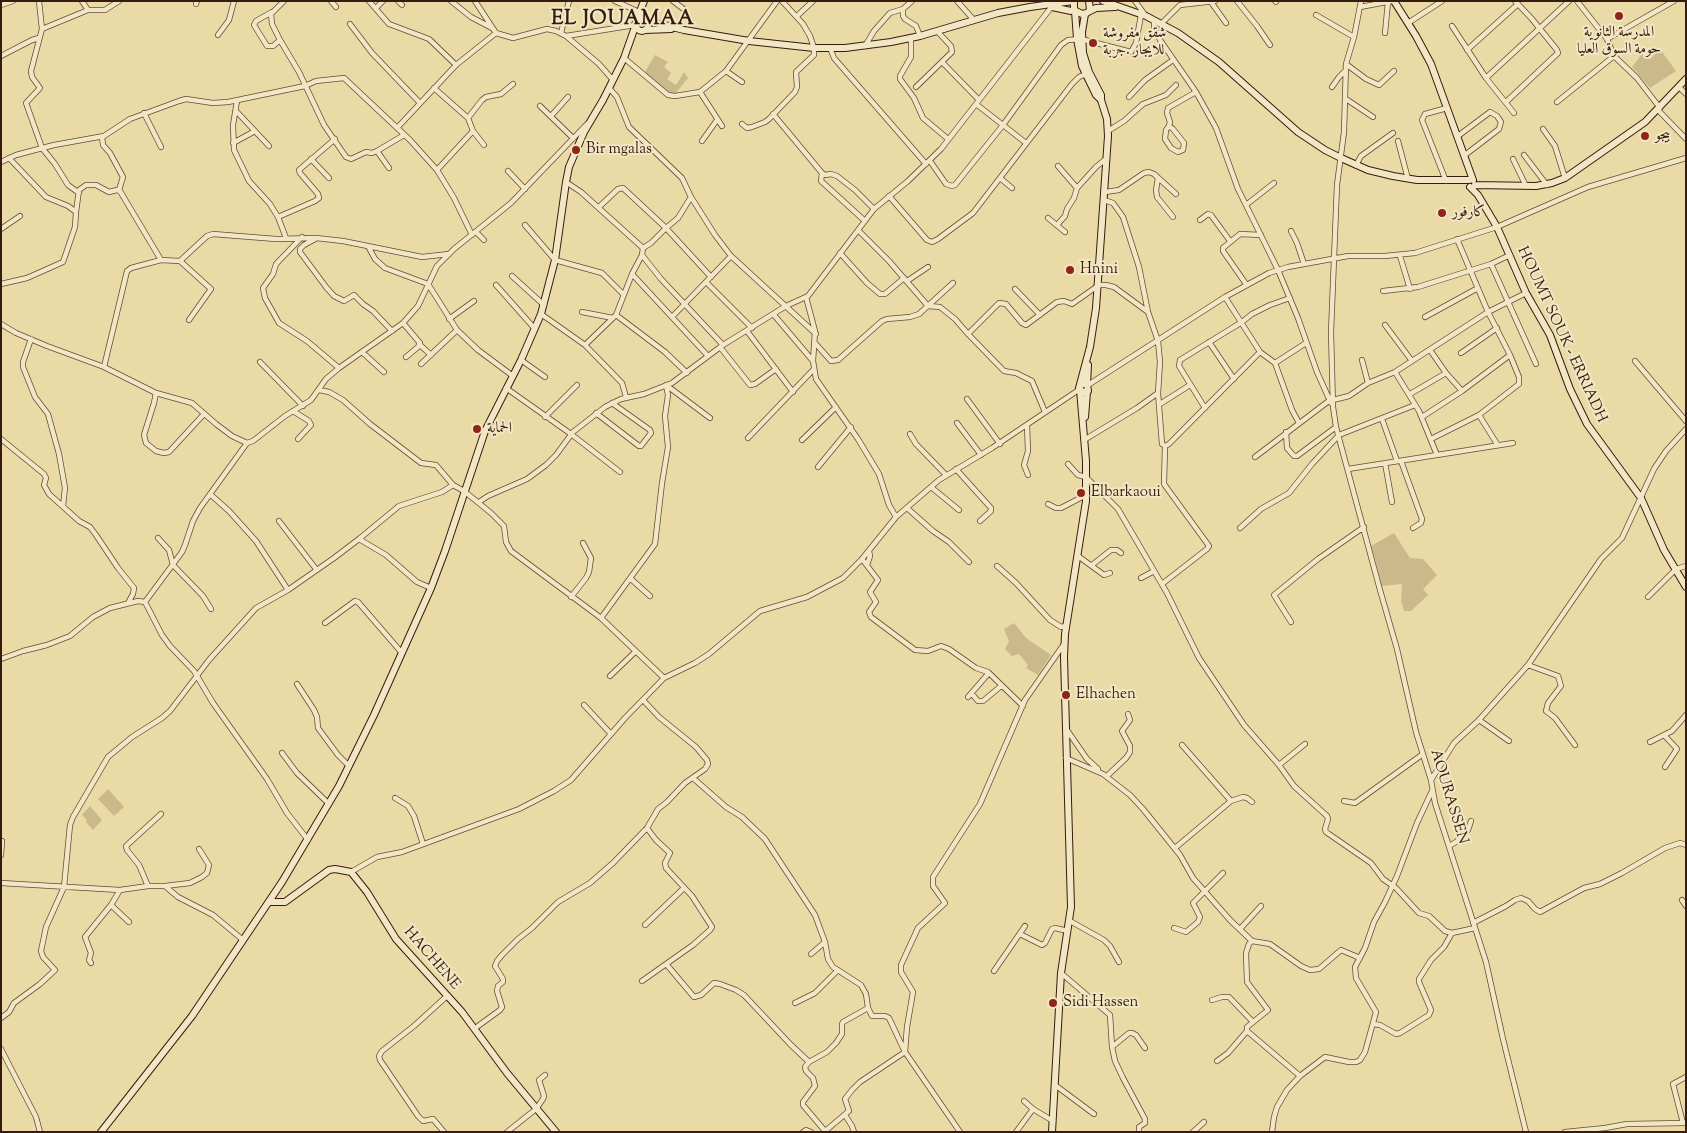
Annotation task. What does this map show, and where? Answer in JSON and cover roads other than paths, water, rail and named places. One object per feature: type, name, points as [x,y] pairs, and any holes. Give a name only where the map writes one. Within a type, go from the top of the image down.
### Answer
[{"type":"main road","points":[[101,1132],[192,1016],[269,902],[308,840],[349,766],[431,588],[485,431],[542,314],[555,260],[566,182],[576,150],[624,58],[644,1]]},
{"type":"main road","points":[[628,47],[648,24],[645,20],[644,1]]},
{"type":"main road","points":[[636,25],[640,20],[645,20],[684,30],[749,41],[830,48],[864,46],[911,38],[1028,4],[1053,5],[1074,1],[1080,59],[1096,94],[1101,100],[1108,131],[1098,285],[1084,388],[1083,420],[1086,495],[1065,641],[1066,758],[1072,891],[1070,921],[1061,973],[1052,1132]]},
{"type":"main road","points":[[1079,39],[1090,7],[1089,1]]},
{"type":"main road","points":[[1103,1],[1154,20],[1207,52],[1298,132],[1314,143],[1356,164],[1387,175],[1408,179],[1491,185],[1547,185],[1565,178],[1640,126],[1659,109],[1686,79]]},
{"type":"main road","name":"HOUMT SOUK - ERRIADH","points":[[1392,2],[1408,23],[1430,64],[1465,155],[1472,183],[1497,226],[1526,293],[1554,343],[1570,389],[1587,424],[1641,498],[1664,550],[1686,587]]},
{"type":"main road","points":[[1053,5],[1082,14],[1096,8],[1121,7]]},
{"type":"main road","points":[[636,25],[638,30],[643,31],[684,30]]},
{"type":"main road","points":[[269,902],[285,902],[330,870],[351,872]]},
{"type":"main road","name":"HACHENE","points":[[351,872],[367,892],[396,939],[447,996],[556,1132]]},
{"type":"street","points":[[1,5],[13,1]]},
{"type":"street","points":[[39,1],[42,28],[31,71],[32,77],[40,88],[26,103],[42,148],[68,185],[79,193]]},
{"type":"street","points":[[82,1],[88,10]]},
{"type":"street","points":[[42,28],[88,10],[102,11],[118,1]]},
{"type":"street","points":[[218,35],[229,20],[234,1]]},
{"type":"street","points":[[284,1],[270,17],[324,125],[347,158],[351,159],[366,152],[378,151],[404,134]]},
{"type":"street","points":[[369,1],[389,24],[429,39],[456,65]]},
{"type":"street","points":[[376,8],[383,1]]},
{"type":"street","points":[[451,1],[471,17],[495,31],[513,38],[547,29],[564,35],[600,64],[613,80]]},
{"type":"street","points":[[475,1],[495,31]]},
{"type":"street","points":[[564,35],[569,1]]},
{"type":"street","points":[[615,1],[640,12]]},
{"type":"street","points":[[673,1],[684,10]]},
{"type":"street","points":[[624,58],[668,95],[675,96],[700,92],[726,71],[777,1]]},
{"type":"street","points":[[742,124],[747,128],[761,124],[773,114],[795,92],[797,87],[796,72],[813,56],[814,48],[810,36],[797,16],[782,1]]},
{"type":"street","points":[[797,16],[813,1]]},
{"type":"street","points":[[864,46],[890,13],[903,9],[912,1]]},
{"type":"street","points":[[957,1],[974,20]]},
{"type":"street","points":[[830,48],[831,53],[854,82],[945,182],[953,186],[1003,125],[1061,45],[1068,40],[1079,39],[1131,52],[1136,43],[1144,16],[1135,1]]},
{"type":"street","points":[[1237,1],[1270,45]]},
{"type":"street","points":[[1331,400],[1331,332],[1337,185],[1346,99],[1346,64],[1354,37],[1361,1]]},
{"type":"street","points":[[1408,23],[1442,1]]},
{"type":"street","points":[[1486,78],[1569,1]]},
{"type":"street","points":[[1577,1],[1607,40],[1614,56],[1637,78],[1659,109],[1686,139]]},
{"type":"street","points":[[1607,40],[1674,1]]},
{"type":"street","points":[[333,2],[336,8]]},
{"type":"street","points":[[1162,24],[1178,3],[1213,2],[1226,23]]},
{"type":"street","points":[[1360,7],[1392,2],[1384,33]]},
{"type":"street","points":[[1467,50],[1516,3],[1558,50],[1558,53],[1506,102]]},
{"type":"street","points":[[479,502],[488,496],[528,479],[556,456],[571,434],[596,413],[626,397],[644,394],[666,385],[687,373],[722,346],[786,306],[806,297],[874,209],[928,162],[948,140],[1053,5]]},
{"type":"street","points":[[903,9],[905,19],[916,26],[920,36]]},
{"type":"street","points":[[273,12],[256,21],[254,25],[268,46],[273,46],[280,40]]},
{"type":"street","points":[[1316,14],[1354,37]]},
{"type":"street","points":[[1154,20],[1157,34],[1196,92],[1216,128],[1246,205],[1290,298],[1321,383],[1331,400]]},
{"type":"street","points":[[350,24],[372,53],[420,103]]},
{"type":"street","points":[[564,35],[636,25]]},
{"type":"street","points":[[1452,26],[1486,78],[1514,113]]},
{"type":"street","points":[[397,128],[456,65],[495,31]]},
{"type":"street","points":[[916,87],[953,50],[937,31]]},
{"type":"street","points":[[1,56],[38,38]]},
{"type":"street","points":[[911,38],[912,54],[900,78],[914,98],[923,118],[948,140]]},
{"type":"street","points":[[1557,102],[1614,56]]},
{"type":"street","points":[[1130,97],[1145,80],[1174,60]]},
{"type":"street","points":[[942,62],[978,102],[1026,143]]},
{"type":"street","points":[[1346,64],[1366,79],[1379,85],[1394,71]]},
{"type":"street","points":[[1332,87],[1339,76],[1346,70]]},
{"type":"street","points":[[726,71],[742,82]]},
{"type":"street","points":[[889,196],[924,237],[932,242],[938,239],[973,213],[1072,84],[1078,77],[1087,73]]},
{"type":"street","points":[[1,162],[42,148],[75,140],[102,137],[130,119],[186,99],[214,103],[237,101],[305,86],[316,81],[344,78],[404,134],[437,170],[474,233],[484,240]]},
{"type":"street","points":[[468,118],[482,100],[486,97],[501,94],[513,84]]},
{"type":"street","points":[[1108,131],[1124,121],[1144,104],[1166,95],[1176,85]]},
{"type":"street","points":[[1679,87],[1686,94]]},
{"type":"street","points":[[434,88],[468,118],[473,131],[484,145]]},
{"type":"street","points":[[609,88],[616,98],[629,127],[682,178],[715,234],[731,256],[816,334]]},
{"type":"street","points":[[700,92],[722,126]]},
{"type":"street","points":[[1169,126],[1174,129],[1184,143],[1183,150],[1178,152],[1171,148],[1165,138],[1170,122],[1167,110],[1173,104],[1196,92]]},
{"type":"street","points":[[1166,95],[1173,104]]},
{"type":"street","points":[[551,116],[568,97]]},
{"type":"street","points":[[1346,99],[1373,116]]},
{"type":"street","points":[[237,101],[233,124],[234,150],[249,181],[270,204],[278,217],[286,238]]},
{"type":"street","points":[[540,106],[573,138]]},
{"type":"street","points":[[1447,108],[1425,114],[1422,120],[1449,181]]},
{"type":"street","points":[[236,111],[268,146]]},
{"type":"street","points":[[1458,136],[1490,112],[1497,116],[1501,122],[1499,128],[1465,155]]},
{"type":"street","points":[[144,113],[161,147]]},
{"type":"street","points":[[773,114],[824,175],[831,174],[837,176],[855,190],[874,209]]},
{"type":"street","points":[[145,602],[186,545],[193,520],[247,443],[253,441],[311,400],[326,379],[339,368],[403,323],[418,306],[437,266],[501,212],[592,118]]},
{"type":"street","points":[[702,141],[717,120]]},
{"type":"street","points":[[1543,129],[1555,146],[1565,178]]},
{"type":"street","points":[[233,143],[255,130]]},
{"type":"street","points":[[437,170],[473,131]]},
{"type":"street","points":[[1356,164],[1361,156],[1393,133]]},
{"type":"street","points":[[1,284],[27,278],[63,262],[75,227],[79,190],[86,185],[96,185],[110,192],[118,190],[122,184],[123,177],[110,153],[103,145],[102,137]]},
{"type":"street","points":[[278,217],[319,198],[318,194],[299,171],[334,140]]},
{"type":"street","points":[[1398,141],[1408,179]]},
{"type":"street","points":[[378,151],[389,168]]},
{"type":"street","points":[[1524,155],[1547,185]]},
{"type":"street","points":[[9,158],[46,197],[68,206],[76,212]]},
{"type":"street","points":[[1057,225],[1065,216],[1077,188],[1107,158]]},
{"type":"street","points":[[351,872],[377,857],[402,852],[519,809],[571,780],[664,678],[709,654],[760,611],[801,599],[843,578],[869,551],[896,517],[946,476],[1000,444],[1045,412],[1246,284],[1278,270],[1335,258],[1359,255],[1400,256],[1415,253],[1497,226],[1588,187],[1686,158]]},
{"type":"street","points":[[311,159],[329,178]]},
{"type":"street","points":[[1514,159],[1526,186]]},
{"type":"street","points":[[1058,166],[1077,188]]},
{"type":"street","points":[[508,171],[524,189]]},
{"type":"street","points":[[1104,192],[1119,190],[1146,172],[1154,174],[1176,194]]},
{"type":"street","points":[[822,173],[822,181],[865,221]]},
{"type":"street","points":[[1000,178],[1012,188]]},
{"type":"street","points":[[1158,178],[1156,194],[1172,217]]},
{"type":"street","points":[[566,182],[582,192],[643,248]]},
{"type":"street","points":[[1246,205],[1274,183]]},
{"type":"street","points":[[599,207],[618,188],[623,188],[666,228],[711,277]]},
{"type":"street","points":[[118,190],[144,229],[161,260]]},
{"type":"street","points":[[585,345],[614,317],[621,305],[623,294],[642,255],[643,248],[678,218],[692,197]]},
{"type":"street","points":[[1104,200],[1112,203],[1123,217],[1139,267],[1148,312],[1158,341],[1160,362],[1158,393],[1162,444],[1165,446],[1164,484],[1208,546],[1208,549],[1162,584]]},
{"type":"street","points":[[1200,220],[1210,214],[1230,241]]},
{"type":"street","points":[[1,229],[20,216]]},
{"type":"street","points":[[1048,218],[1065,232]]},
{"type":"street","points":[[525,225],[555,260],[602,273],[623,294]]},
{"type":"street","points":[[858,230],[928,306],[940,307],[955,319],[1004,371],[1016,373],[1032,381],[1045,412]]},
{"type":"street","points":[[1291,231],[1304,264]]},
{"type":"street","points":[[1246,284],[1222,248],[1242,233],[1261,234]]},
{"type":"street","points":[[180,261],[207,236],[214,234],[276,239],[316,238],[343,241],[369,248],[422,257],[449,254]]},
{"type":"street","points":[[302,238],[276,264],[273,274],[264,288],[265,298],[279,323],[307,342],[339,368]]},
{"type":"street","points":[[316,238],[304,245],[300,252],[326,287],[334,296],[344,301],[354,295],[392,331]]},
{"type":"street","points":[[1431,438],[1479,416],[1518,384],[1519,377],[1457,240]]},
{"type":"street","points":[[369,248],[385,268],[428,284],[456,330],[478,350],[513,376]]},
{"type":"street","points":[[840,253],[866,283],[880,294],[885,294],[928,267]]},
{"type":"street","points":[[642,255],[661,279],[722,346],[750,385],[760,381],[776,369]]},
{"type":"street","points":[[1383,290],[1410,289],[1490,264],[1510,255]]},
{"type":"street","points":[[672,317],[731,256]]},
{"type":"street","points":[[1400,256],[1410,289]]},
{"type":"street","points":[[104,367],[126,272],[130,268],[161,260],[180,261],[211,289],[211,292],[188,320]]},
{"type":"street","points":[[1490,264],[1536,364]]},
{"type":"street","points":[[632,274],[708,356]]},
{"type":"street","points":[[512,276],[545,305]]},
{"type":"street","points":[[706,282],[752,328]]},
{"type":"street","points":[[815,343],[829,359],[835,361],[849,352],[885,319],[915,315],[922,312],[953,283]]},
{"type":"street","points":[[968,334],[999,304],[1006,304],[1024,325],[1057,302],[1064,301],[1071,305],[1098,285],[1106,284],[1114,287],[1148,312]]},
{"type":"street","points":[[496,285],[535,329]]},
{"type":"street","points":[[1425,317],[1478,288]]},
{"type":"street","points":[[1015,289],[1040,315]]},
{"type":"street","points":[[1255,456],[1331,400],[1349,396],[1368,384],[1395,372],[1488,312],[1526,293]]},
{"type":"street","points":[[806,297],[816,334],[813,362],[816,379],[851,427],[878,474],[889,505],[896,517]]},
{"type":"street","points":[[1225,297],[1260,352],[1275,363],[1292,410],[1299,423]]},
{"type":"street","points":[[1205,408],[1179,366],[1180,360],[1252,314],[1290,298]]},
{"type":"street","points":[[449,318],[474,301]]},
{"type":"street","points":[[582,312],[614,317],[665,352],[687,373]]},
{"type":"street","points":[[542,314],[585,345],[622,383],[626,397]]},
{"type":"street","points":[[774,315],[813,362]]},
{"type":"street","points":[[403,323],[419,344],[431,355]]},
{"type":"street","points":[[1385,325],[1412,361]]},
{"type":"street","points":[[2,327],[104,367],[156,393],[192,403],[232,436],[247,443]]},
{"type":"street","points":[[1461,353],[1497,328]]},
{"type":"street","points":[[421,364],[456,330]]},
{"type":"street","points":[[747,331],[792,392]]},
{"type":"street","points":[[31,339],[23,367],[35,397],[48,414],[59,454],[65,488],[63,506]]},
{"type":"street","points":[[1209,342],[1234,379]]},
{"type":"street","points":[[1275,363],[1306,343]]},
{"type":"street","points":[[406,357],[419,344]]},
{"type":"street","points":[[1430,350],[1462,391]]},
{"type":"street","points":[[362,352],[384,372]]},
{"type":"street","points":[[1165,446],[1260,352]]},
{"type":"street","points":[[1422,417],[1462,391],[1510,355]]},
{"type":"street","points":[[521,360],[545,377]]},
{"type":"street","points":[[1362,360],[1368,384]]},
{"type":"street","points":[[1635,361],[1686,421]]},
{"type":"street","points":[[260,362],[303,406]]},
{"type":"street","points":[[748,438],[814,370]]},
{"type":"street","points":[[1395,372],[1410,394],[1422,417],[1437,455]]},
{"type":"street","points":[[1410,394],[1446,372]]},
{"type":"street","points":[[1321,383],[1326,384],[1331,381]]},
{"type":"street","points":[[545,417],[577,385]]},
{"type":"street","points":[[666,385],[710,418]]},
{"type":"street","points":[[601,618],[631,579],[656,541],[668,447],[665,416],[668,395],[666,385]]},
{"type":"street","points":[[1160,404],[1190,385]]},
{"type":"street","points":[[506,388],[571,434],[620,472]]},
{"type":"street","points":[[319,390],[329,392],[343,400],[364,419],[421,463],[436,465],[454,485],[479,502],[504,526],[506,542],[511,550],[601,618],[664,678]]},
{"type":"street","points":[[156,393],[144,435],[146,443],[156,451],[168,452],[204,414]]},
{"type":"street","points":[[1084,440],[1158,393]]},
{"type":"street","points":[[967,399],[1000,444]]},
{"type":"street","name":"AOURASSEN","points":[[1331,400],[1336,427],[1398,649],[1416,732],[1431,780],[1435,803],[1490,975],[1503,1039],[1526,1132]]},
{"type":"street","points":[[596,413],[638,446],[641,446],[651,433],[650,430],[612,403]]},
{"type":"street","points":[[1240,528],[1260,509],[1289,493],[1312,464],[1339,435],[1415,405]]},
{"type":"street","points":[[802,440],[836,407]]},
{"type":"street","points":[[294,411],[309,421],[311,425],[298,439]]},
{"type":"street","points":[[1479,416],[1497,444]]},
{"type":"street","points":[[1382,419],[1422,519],[1421,523],[1413,528]]},
{"type":"street","points":[[957,424],[981,455]]},
{"type":"street","points":[[1028,425],[1028,451],[1024,465],[1028,476]]},
{"type":"street","points":[[818,467],[851,427]]},
{"type":"street","points":[[1286,432],[1287,448],[1294,456],[1298,456],[1336,427]]},
{"type":"street","points":[[1431,780],[1454,743],[1479,720],[1528,665],[1601,559],[1622,538],[1652,474],[1666,451],[1686,429]]},
{"type":"street","points":[[910,434],[916,444],[946,476]]},
{"type":"street","points":[[1,439],[44,474],[46,488],[96,535],[134,588],[128,603]]},
{"type":"street","points":[[1348,469],[1497,444],[1513,443]]},
{"type":"street","points":[[1385,463],[1392,502]]},
{"type":"street","points":[[1068,464],[1078,474],[1086,477],[1118,508],[1162,584],[1205,667],[1244,725],[1300,792],[1327,816],[1326,832],[1370,863],[1419,913],[1429,916],[1445,931],[1452,933],[1474,926],[1521,898],[1528,901],[1540,912],[1584,888],[1608,880],[1654,856],[1665,848],[1680,843],[1686,845]]},
{"type":"street","points":[[956,469],[991,509],[980,521]]},
{"type":"street","points":[[1,1018],[9,1012],[14,1003],[40,984],[55,970],[43,957],[41,951],[46,927],[64,887],[70,825],[108,757],[132,737],[170,711],[197,675],[256,608],[288,590],[359,540],[399,506],[442,492],[454,485]]},
{"type":"street","points":[[931,487],[959,510]]},
{"type":"street","points":[[210,494],[229,511],[256,541],[288,590]]},
{"type":"street","points":[[1048,504],[1061,508],[1086,495]]},
{"type":"street","points":[[907,508],[933,531],[949,542],[969,562]]},
{"type":"street","points":[[279,520],[316,570]]},
{"type":"street","points":[[1291,622],[1274,595],[1318,559],[1364,526]]},
{"type":"street","points":[[158,538],[168,547],[173,565],[203,596],[211,609]]},
{"type":"street","points":[[359,540],[386,555],[417,582],[431,588]]},
{"type":"street","points":[[571,597],[589,572],[591,558],[583,543]]},
{"type":"street","points":[[1092,565],[1111,550],[1117,550],[1121,553]]},
{"type":"street","points":[[866,565],[870,556],[869,551]]},
{"type":"street","points":[[1078,556],[1104,575],[1110,573]]},
{"type":"street","points":[[862,559],[878,581],[870,592],[876,602],[869,612],[871,617],[915,650],[928,651],[939,647],[946,647],[974,667],[988,672],[1023,706]]},
{"type":"street","points":[[997,566],[1021,588],[1050,620],[1061,627],[1066,626]]},
{"type":"street","points":[[1648,597],[1676,569],[1686,566]]},
{"type":"street","points":[[1140,578],[1154,571]]},
{"type":"street","points":[[631,579],[650,596]]},
{"type":"street","points":[[325,623],[355,601],[358,602],[402,653]]},
{"type":"street","points":[[1,659],[23,650],[46,645],[70,636],[93,617],[110,608],[128,603],[145,602]]},
{"type":"street","points":[[145,602],[155,624],[170,646],[197,675],[213,703],[267,779],[287,814],[308,840]]},
{"type":"street","points":[[905,1052],[913,992],[901,972],[901,965],[918,928],[945,904],[933,886],[933,877],[980,804],[1023,706],[1065,641]]},
{"type":"street","points":[[610,676],[636,652]]},
{"type":"street","points":[[1528,665],[1558,676],[1561,686],[1548,703],[1546,711],[1555,718],[1575,745]]},
{"type":"street","points":[[988,674],[970,696],[978,701],[983,701],[1001,686]]},
{"type":"street","points":[[297,684],[314,710],[318,728],[338,755],[349,766]]},
{"type":"street","points":[[474,1029],[502,1007],[497,991],[503,979],[495,966],[502,955],[558,902],[590,883],[613,863],[647,828],[658,809],[692,778],[705,769],[708,764],[707,760],[691,743],[659,717],[643,700]]},
{"type":"street","points":[[584,705],[611,734]]},
{"type":"street","points":[[1105,775],[1126,758],[1130,752],[1130,746],[1122,731],[1130,719],[1128,714]]},
{"type":"street","points":[[1650,742],[1676,728],[1686,715]]},
{"type":"street","points":[[1479,720],[1509,741]]},
{"type":"street","points":[[1066,729],[1087,758],[1136,802],[1175,848],[1185,862],[1192,878],[1252,941],[1270,944],[1301,966],[1314,971],[1341,950],[1360,958]]},
{"type":"street","points":[[1664,736],[1677,749],[1665,767]]},
{"type":"street","points":[[1279,765],[1305,744]]},
{"type":"street","points":[[1182,745],[1231,801]]},
{"type":"street","points":[[282,753],[297,773],[329,804]]},
{"type":"street","points":[[1344,801],[1356,803],[1422,754]]},
{"type":"street","points":[[1066,758],[1105,775]]},
{"type":"street","points":[[692,778],[726,808],[742,817],[765,839],[815,915],[825,942],[828,958],[837,971],[861,985],[866,994],[868,1008],[872,1016],[885,1016],[889,1018],[905,1052],[960,1132]]},
{"type":"street","points":[[1272,1132],[1277,1107],[1287,1090],[1300,1076],[1325,1057],[1349,1062],[1360,1060],[1365,1052],[1376,1012],[1355,975],[1355,967],[1432,790]]},
{"type":"street","points":[[1175,848],[1231,801],[1243,797],[1252,802]]},
{"type":"street","points":[[395,798],[408,806],[414,816],[423,844]]},
{"type":"street","points":[[148,886],[139,865],[126,846],[161,814]]},
{"type":"street","points":[[1449,846],[1468,830],[1471,821]]},
{"type":"street","points":[[642,981],[667,965],[712,927],[692,896],[664,866],[670,856],[668,851],[661,846],[647,828]]},
{"type":"street","points":[[1,855],[2,840]]},
{"type":"street","points":[[1,882],[120,890],[190,883],[207,873],[209,865],[200,849]]},
{"type":"street","points":[[1174,928],[1186,932],[1198,922],[1200,917],[1193,903],[1223,873]]},
{"type":"street","points":[[165,886],[178,897],[213,915],[243,940]]},
{"type":"street","points":[[645,925],[684,888]]},
{"type":"street","points":[[91,963],[89,960],[91,953],[85,937],[112,904],[120,890]]},
{"type":"street","points":[[1682,900],[1686,906]]},
{"type":"street","points":[[112,904],[129,922]]},
{"type":"street","points":[[1240,929],[1261,906]]},
{"type":"street","points":[[1070,921],[1104,940],[1110,946],[1119,962]]},
{"type":"street","points":[[994,971],[1025,926]]},
{"type":"street","points":[[1020,934],[1042,945],[1052,929],[1055,928],[1068,932]]},
{"type":"street","points":[[1374,1024],[1380,1025],[1396,1034],[1429,1015],[1431,1010],[1419,982],[1431,960],[1444,947],[1452,933]]},
{"type":"street","points":[[1217,1061],[1228,1053],[1247,1031],[1247,1027],[1268,1010],[1247,982],[1246,953],[1248,944],[1252,941]]},
{"type":"street","points":[[811,954],[825,942]]},
{"type":"street","points":[[667,965],[694,998],[714,983],[736,990],[744,995],[809,1062]]},
{"type":"street","points":[[795,1003],[814,993],[837,971]]},
{"type":"street","points":[[1061,973],[1110,1015],[1115,1061],[1122,1078],[1146,1119],[1139,1127],[1139,1132]]},
{"type":"street","points":[[444,1132],[433,1119],[424,1121],[418,1116],[379,1056],[382,1051],[414,1026],[447,996]]},
{"type":"street","points":[[1212,1000],[1229,997],[1253,1022]]},
{"type":"street","points":[[868,1008],[843,1022],[842,1034],[836,1043],[827,1052],[809,1062],[805,1069],[813,1078],[815,1086],[803,1102],[803,1105],[825,1131],[845,1115],[849,1109],[846,1099],[860,1082],[905,1052]]},
{"type":"street","points":[[1247,1031],[1300,1076]]},
{"type":"street","points":[[1112,1046],[1128,1033],[1132,1033],[1136,1035],[1146,1048]]},
{"type":"street","points":[[1,1049],[36,1117],[40,1132]]},
{"type":"street","points":[[508,1132],[536,1108],[544,1096],[539,1080],[545,1075]]},
{"type":"street","points":[[1565,1132],[1626,1124],[1685,1123],[1673,1084],[1686,1077]]},
{"type":"street","points":[[1055,1085],[1094,1114]]},
{"type":"street","points":[[1024,1101],[1033,1110],[1052,1121]]},
{"type":"street","points":[[1016,1132],[1033,1110]]},
{"type":"street","points":[[845,1115],[854,1132]]},
{"type":"street","points":[[1193,1132],[1204,1122]]},
{"type":"street","points":[[803,1132],[811,1132]]},
{"type":"place","name":"المدرسة الثانوية حومة السوق العليا","points":[[1619,16]]},
{"type":"place","name":"شقق مفروشة للايجار .جربة","points":[[1093,43]]},
{"type":"place","name":"بيجو","points":[[1645,136]]},
{"type":"place","name":"Bir mgalas","points":[[576,150]]},
{"type":"place","name":"كارفور","points":[[1442,213]]},
{"type":"place","name":"Hnini","points":[[1070,270]]},
{"type":"place","name":"الحماية","points":[[477,429]]},
{"type":"place","name":"Elbarkaoui","points":[[1081,493]]},
{"type":"place","name":"Elhachen","points":[[1066,695]]},
{"type":"place","name":"Sidi Hassen","points":[[1053,1003]]},
{"type":"district","name":"EL JOUAMAA","points":[[623,21]]}]
